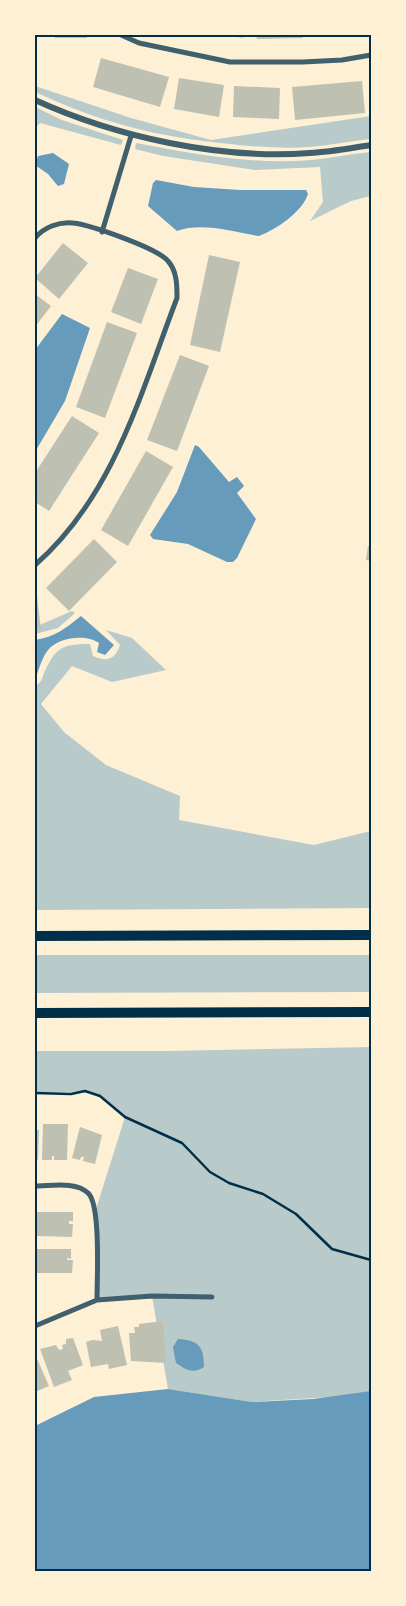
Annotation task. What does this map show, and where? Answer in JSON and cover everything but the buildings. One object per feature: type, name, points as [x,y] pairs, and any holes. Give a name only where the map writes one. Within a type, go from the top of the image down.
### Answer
[{"type":"highway","points":[[35,936],[371,935]]},
{"type":"highway","points":[[35,1013],[371,1012]]},
{"type":"street","points":[[121,35],[139,43],[230,62],[303,62],[342,60],[371,55]]},
{"type":"street","points":[[35,100],[65,114],[131,136],[188,146],[249,152],[309,153],[371,145]]},
{"type":"street","points":[[102,232],[131,136]]},
{"type":"street","points":[[35,238],[55,225],[72,223],[158,252],[170,263],[176,278],[177,298],[120,448],[104,479],[81,515],[53,549],[35,565]]},
{"type":"street","points":[[35,1186],[75,1186],[89,1193],[96,1209],[97,1300]]},
{"type":"street","points":[[35,1326],[97,1300],[152,1296],[212,1297]]},
{"type":"path","points":[[35,1093],[70,1094],[85,1091],[100,1096],[125,1117],[182,1143],[210,1172],[229,1183],[263,1194],[296,1214],[332,1249],[371,1260]]},
{"type":"shaded area","points":[[35,86],[131,118],[211,140],[371,116],[371,139],[310,147],[280,148],[203,141],[154,133],[107,120],[35,92]]},
{"type":"shaded area","points":[[35,107],[62,120],[123,140],[121,145],[40,123],[35,128]]},
{"type":"shaded area","points":[[136,143],[201,155],[267,161],[311,160],[371,152],[371,196],[351,201],[310,221],[323,202],[320,167],[255,170],[163,156],[135,149]]},
{"type":"shaded area","points":[[72,611],[75,613],[58,628],[35,634],[35,627]]},
{"type":"shaded area","points":[[106,630],[132,638],[166,670],[112,682],[72,666],[41,704],[64,732],[106,765],[180,796],[179,820],[314,845],[371,831],[371,908],[35,910],[35,686],[41,681],[56,652],[66,646],[90,644],[93,656],[102,659],[113,657],[120,645]]},
{"type":"shaded area","points":[[35,955],[371,955],[371,992],[35,993]]},
{"type":"shaded area","points":[[371,1047],[371,1392],[347,1396],[252,1402],[168,1389],[152,1296],[97,1300],[96,1209],[125,1117],[101,1097],[88,1093],[35,1093],[35,1051],[169,1051]]},
{"type":"water","points":[[53,153],[69,164],[64,184],[58,186],[48,174],[35,165],[38,156]]},
{"type":"water","points":[[156,180],[194,187],[240,190],[306,190],[308,194],[305,201],[288,219],[259,236],[197,227],[177,231],[148,206],[153,183]]},
{"type":"water","points":[[62,314],[90,328],[65,401],[35,452],[35,350]]},
{"type":"water","points":[[195,445],[199,447],[229,482],[237,477],[244,486],[237,493],[256,519],[237,558],[233,562],[227,562],[188,544],[153,539],[150,535],[177,492]]},
{"type":"water","points":[[81,616],[114,645],[105,655],[97,652],[99,643],[87,638],[73,638],[59,642],[46,653],[35,679],[35,640],[54,634]]},
{"type":"water","points":[[178,1339],[191,1341],[199,1346],[203,1354],[204,1367],[193,1371],[183,1368],[176,1363],[173,1347]]},
{"type":"water","points":[[168,1389],[252,1402],[313,1399],[371,1391],[371,1571],[35,1571],[35,1426],[94,1397]]}]
